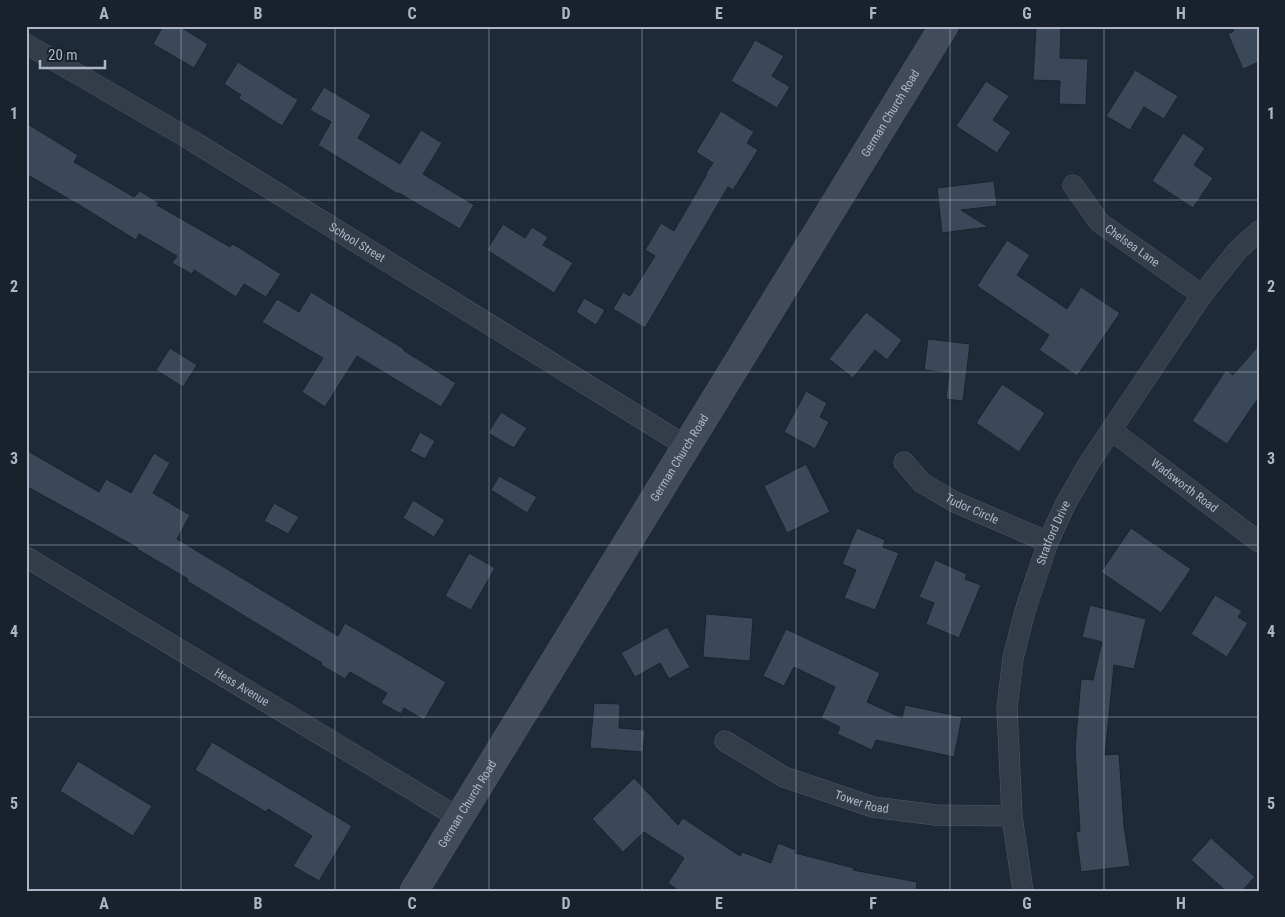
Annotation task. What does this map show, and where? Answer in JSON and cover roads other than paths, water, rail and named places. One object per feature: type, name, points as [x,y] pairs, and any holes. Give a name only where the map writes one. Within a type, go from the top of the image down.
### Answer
[{"type":"street","name":"German Church Road","points":[[414,891],[944,26]]},
{"type":"street","name":"School Street","points":[[26,44],[191,140],[686,446]]},
{"type":"street","name":"Chelsea Lane","points":[[1073,185],[1099,222],[1202,295]]},
{"type":"street","name":"Stratford Drive","points":[[1023,891],[1012,816],[1007,708],[1013,658],[1024,611],[1048,542],[1065,505],[1089,463],[1202,295],[1238,250],[1259,232]]},
{"type":"street","name":"Wadsworth Road","points":[[1111,430],[1259,542]]},
{"type":"street","name":"Tudor Circle","points":[[904,462],[922,483],[955,502],[1048,542]]},
{"type":"street","name":"Hess Avenue","points":[[26,557],[459,818]]},
{"type":"street","name":"Tower Road","points":[[725,741],[784,777],[873,807],[936,815],[1012,816]]}]
